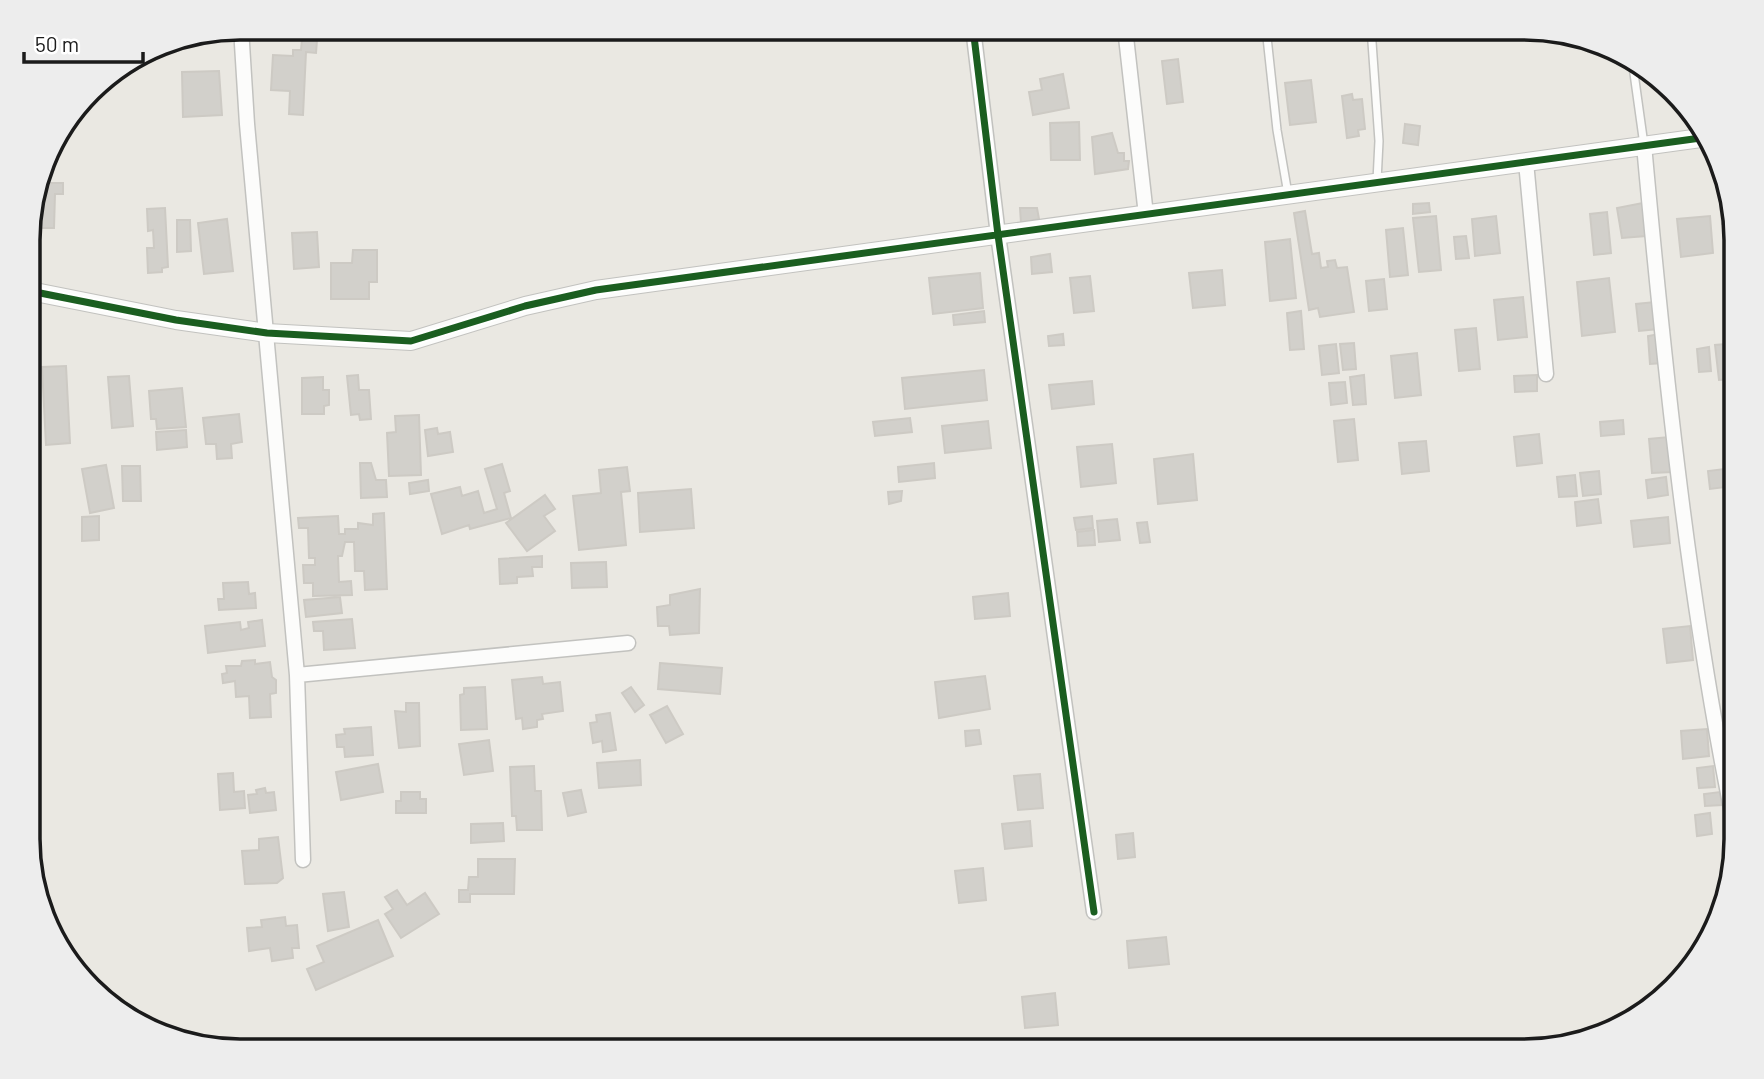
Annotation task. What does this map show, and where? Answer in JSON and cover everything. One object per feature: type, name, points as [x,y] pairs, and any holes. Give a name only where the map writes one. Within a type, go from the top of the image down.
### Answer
[{"type":"street","points":[[242,40],[297,675],[303,860]]},
{"type":"street","points":[[974,40],[998,235],[1094,912]]},
{"type":"street","points":[[1126,40],[1146,215]]},
{"type":"street","points":[[40,293],[176,320],[267,333],[411,341],[525,306],[596,290],[1696,139]]},
{"type":"street","points":[[1644,145],[1658,299],[1688,538],[1714,726],[1723,770]]},
{"type":"street","points":[[1526,162],[1546,374]]},
{"type":"street","points":[[297,675],[628,643]]},
{"type":"lane","points":[[1267,40],[1277,130],[1289,195]]},
{"type":"lane","points":[[1372,40],[1379,141],[1377,183]]},
{"type":"lane","points":[[1634,73],[1644,145]]},
{"type":"building","points":[[302,40],[317,40],[316,53],[306,52],[303,115],[289,114],[290,91],[271,90],[273,55],[293,56],[293,50],[301,50]]},
{"type":"building","points":[[1178,59],[1183,102],[1167,104],[1162,61]]},
{"type":"building","points":[[219,71],[222,115],[183,117],[182,72]]},
{"type":"building","points":[[1063,74],[1069,108],[1033,115],[1029,92],[1042,90],[1040,79]]},
{"type":"building","points":[[1311,80],[1316,122],[1290,125],[1285,83]]},
{"type":"building","points":[[1352,94],[1353,100],[1362,99],[1365,129],[1358,130],[1359,136],[1347,138],[1342,96]]},
{"type":"building","points":[[1079,122],[1080,160],[1051,160],[1050,123]]},
{"type":"building","points":[[1405,124],[1420,126],[1418,145],[1403,143]]},
{"type":"building","points":[[1112,133],[1118,153],[1124,153],[1124,161],[1129,161],[1128,169],[1095,174],[1092,137]]},
{"type":"building","points":[[49,183],[63,183],[63,194],[55,194],[54,228],[41,228]]},
{"type":"building","points":[[1429,203],[1430,212],[1413,214],[1413,204]]},
{"type":"building","points":[[1643,203],[1646,236],[1622,238],[1617,208]]},
{"type":"building","points":[[165,208],[168,267],[162,268],[162,272],[148,273],[147,248],[154,248],[153,230],[148,231],[147,209]]},
{"type":"building","points":[[1020,208],[1037,208],[1039,219],[1021,223]]},
{"type":"building","points":[[1305,211],[1312,254],[1319,253],[1321,268],[1328,267],[1327,261],[1335,260],[1337,268],[1347,267],[1354,312],[1320,317],[1318,308],[1309,310],[1294,213]]},
{"type":"building","points":[[1607,212],[1611,253],[1594,255],[1590,214]]},
{"type":"building","points":[[1436,216],[1441,270],[1419,272],[1413,218]]},
{"type":"building","points":[[1496,216],[1500,253],[1475,256],[1472,219]]},
{"type":"building","points":[[1710,216],[1713,253],[1681,257],[1677,219]]},
{"type":"building","points":[[227,219],[233,271],[204,274],[198,223]]},
{"type":"building","points":[[177,220],[190,220],[191,251],[177,252]]},
{"type":"building","points":[[1403,228],[1408,275],[1390,277],[1386,230]]},
{"type":"building","points":[[317,232],[319,267],[294,269],[292,233]]},
{"type":"building","points":[[1466,236],[1469,258],[1456,259],[1454,237]]},
{"type":"building","points":[[1290,239],[1296,298],[1270,301],[1265,242]]},
{"type":"building","points":[[353,250],[377,250],[377,282],[369,282],[369,299],[331,299],[331,263],[352,263]]},
{"type":"building","points":[[1050,254],[1052,272],[1032,274],[1031,257]]},
{"type":"building","points":[[1222,270],[1225,305],[1193,308],[1189,273]]},
{"type":"building","points":[[980,273],[983,308],[933,314],[929,278]]},
{"type":"building","points":[[1090,276],[1094,311],[1074,313],[1070,278]]},
{"type":"building","points":[[1609,278],[1615,332],[1582,336],[1577,282]]},
{"type":"building","points":[[1384,279],[1387,309],[1369,311],[1366,281]]},
{"type":"building","points":[[1523,297],[1527,337],[1498,340],[1494,300]]},
{"type":"building","points":[[1655,302],[1658,329],[1639,331],[1636,304]]},
{"type":"building","points":[[984,311],[985,322],[954,325],[953,315]]},
{"type":"building","points":[[1301,311],[1304,349],[1290,350],[1287,313]]},
{"type":"building","points":[[1476,328],[1480,369],[1459,371],[1455,330]]},
{"type":"building","points":[[1063,334],[1064,345],[1049,346],[1048,336]]},
{"type":"building","points":[[1660,334],[1663,363],[1650,364],[1648,336]]},
{"type":"building","points":[[1354,343],[1356,369],[1343,370],[1340,344]]},
{"type":"building","points":[[1336,344],[1339,373],[1322,375],[1319,346]]},
{"type":"building","points":[[1723,344],[1723,380],[1719,380],[1715,345]]},
{"type":"building","points":[[1709,347],[1711,371],[1699,372],[1697,349]]},
{"type":"building","points":[[1417,353],[1421,395],[1395,398],[1391,356]]},
{"type":"building","points":[[66,366],[70,443],[46,445],[42,367]]},
{"type":"building","points":[[984,370],[987,400],[905,409],[902,378]]},
{"type":"building","points":[[358,375],[359,390],[369,390],[371,419],[360,420],[359,414],[351,415],[347,376]]},
{"type":"building","points":[[1364,375],[1366,404],[1353,405],[1350,377]]},
{"type":"building","points":[[1537,375],[1537,391],[1515,392],[1514,376]]},
{"type":"building","points":[[129,376],[133,426],[112,428],[108,377]]},
{"type":"building","points":[[323,377],[323,390],[329,390],[329,405],[324,406],[324,414],[302,414],[302,378]]},
{"type":"building","points":[[1092,381],[1094,404],[1052,409],[1049,385]]},
{"type":"building","points":[[1345,382],[1347,403],[1331,405],[1329,383]]},
{"type":"building","points":[[182,388],[186,427],[157,429],[156,419],[151,419],[149,391]]},
{"type":"building","points":[[239,414],[242,442],[231,444],[232,458],[217,459],[216,444],[206,444],[203,418]]},
{"type":"building","points":[[419,415],[421,475],[389,476],[387,433],[396,432],[395,416]]},
{"type":"building","points":[[910,418],[912,432],[875,436],[873,422]]},
{"type":"building","points":[[1354,419],[1358,460],[1338,462],[1334,421]]},
{"type":"building","points":[[1623,420],[1624,434],[1601,436],[1600,422]]},
{"type":"building","points":[[988,421],[991,448],[945,453],[942,426]]},
{"type":"building","points":[[437,428],[438,434],[450,432],[453,452],[428,456],[425,430]]},
{"type":"building","points":[[186,430],[187,447],[157,450],[156,432]]},
{"type":"building","points":[[1539,434],[1542,463],[1517,466],[1514,437]]},
{"type":"building","points":[[1669,437],[1672,472],[1652,473],[1649,439]]},
{"type":"building","points":[[1426,441],[1429,471],[1402,474],[1399,443]]},
{"type":"building","points":[[1112,444],[1116,483],[1081,487],[1077,447]]},
{"type":"building","points":[[1193,454],[1197,500],[1158,504],[1154,459]]},
{"type":"building","points":[[360,463],[371,463],[376,480],[386,480],[387,497],[361,498]]},
{"type":"building","points":[[934,463],[935,478],[899,482],[898,467]]},
{"type":"building","points":[[502,464],[510,491],[504,493],[511,518],[470,529],[469,525],[442,534],[431,494],[460,487],[462,496],[478,491],[484,513],[497,509],[485,469]]},
{"type":"building","points":[[106,465],[114,508],[90,513],[82,469]]},
{"type":"building","points":[[122,466],[140,466],[141,501],[123,501]]},
{"type":"building","points":[[627,467],[630,491],[621,492],[626,545],[579,550],[573,496],[601,493],[599,470]]},
{"type":"building","points":[[1723,469],[1723,487],[1710,489],[1708,471]]},
{"type":"building","points":[[1599,471],[1601,494],[1583,496],[1580,473]]},
{"type":"building","points":[[1575,475],[1577,496],[1559,497],[1557,477]]},
{"type":"building","points":[[1666,477],[1668,495],[1648,498],[1646,480]]},
{"type":"building","points":[[428,480],[429,491],[410,494],[409,483]]},
{"type":"building","points":[[691,489],[694,528],[640,532],[638,493]]},
{"type":"building","points":[[902,491],[901,501],[889,504],[888,492]]},
{"type":"building","points":[[545,495],[555,509],[544,516],[555,531],[527,551],[506,523]]},
{"type":"building","points":[[1598,499],[1601,523],[1577,526],[1575,502]]},
{"type":"building","points":[[384,513],[387,589],[365,590],[364,571],[355,571],[354,542],[345,542],[342,556],[338,556],[339,582],[351,581],[352,595],[313,596],[313,583],[304,583],[303,565],[315,565],[315,558],[309,558],[308,528],[299,528],[298,518],[338,516],[339,534],[345,534],[345,529],[358,529],[358,523],[373,525],[373,514]]},
{"type":"building","points":[[99,516],[99,540],[82,541],[82,517]]},
{"type":"building","points":[[1092,516],[1093,528],[1076,530],[1074,518]]},
{"type":"building","points":[[1668,517],[1670,543],[1634,547],[1631,521]]},
{"type":"building","points":[[1117,519],[1120,540],[1099,542],[1097,521]]},
{"type":"building","points":[[1147,522],[1150,542],[1140,543],[1137,523]]},
{"type":"building","points":[[1094,530],[1095,545],[1078,546],[1077,532]]},
{"type":"building","points":[[542,556],[542,567],[532,567],[533,576],[517,577],[517,583],[500,584],[499,559]]},
{"type":"building","points":[[606,562],[607,587],[572,588],[571,563]]},
{"type":"building","points":[[248,582],[249,594],[255,593],[256,608],[219,610],[218,599],[224,599],[223,583]]},
{"type":"building","points":[[700,589],[699,633],[670,635],[669,626],[658,626],[657,607],[670,605],[670,595]]},
{"type":"building","points":[[1008,593],[1010,616],[975,619],[973,597]]},
{"type":"building","points":[[340,597],[342,613],[306,617],[304,600]]},
{"type":"building","points":[[352,619],[355,648],[324,650],[323,631],[314,631],[313,622]]},
{"type":"building","points":[[262,620],[265,646],[208,653],[205,626],[240,622],[241,630],[249,628],[248,622]]},
{"type":"building","points":[[1690,626],[1693,660],[1667,663],[1663,629]]},
{"type":"building","points":[[255,660],[255,664],[270,662],[272,677],[276,680],[276,693],[270,694],[271,717],[250,718],[249,696],[236,697],[235,681],[223,683],[222,674],[227,673],[226,666],[241,666],[242,661]]},
{"type":"building","points":[[660,663],[722,668],[720,694],[658,689]]},
{"type":"building","points":[[985,676],[990,709],[939,718],[935,682]]},
{"type":"building","points":[[542,677],[543,684],[560,682],[563,711],[542,714],[543,719],[537,720],[537,727],[523,729],[522,718],[516,719],[512,680]]},
{"type":"building","points":[[485,687],[487,729],[461,730],[460,695],[464,694],[464,688]]},
{"type":"building","points":[[631,687],[644,705],[635,712],[622,693]]},
{"type":"building","points":[[406,703],[419,703],[420,746],[399,748],[395,711],[406,712]]},
{"type":"building","points":[[667,706],[683,734],[666,743],[650,715]]},
{"type":"building","points":[[610,713],[616,750],[603,752],[602,741],[593,743],[590,723],[597,722],[596,715]]},
{"type":"building","points":[[371,727],[373,755],[345,757],[344,747],[337,747],[336,735],[345,734],[344,729]]},
{"type":"building","points":[[1707,729],[1709,756],[1683,759],[1681,731]]},
{"type":"building","points":[[979,730],[981,744],[966,746],[965,731]]},
{"type":"building","points":[[489,740],[493,771],[464,775],[459,744]]},
{"type":"building","points":[[640,760],[641,785],[599,788],[597,763]]},
{"type":"building","points":[[378,764],[383,792],[341,800],[336,772]]},
{"type":"building","points":[[534,766],[535,791],[541,791],[542,830],[517,830],[516,816],[512,816],[510,767]]},
{"type":"building","points":[[1713,766],[1715,787],[1699,788],[1697,768]]},
{"type":"building","points":[[233,773],[234,792],[244,791],[245,808],[220,810],[218,774]]},
{"type":"building","points":[[1040,774],[1043,808],[1018,810],[1014,776]]},
{"type":"building","points":[[265,788],[266,793],[274,792],[276,810],[250,813],[248,795],[257,794],[256,790]]},
{"type":"building","points":[[581,790],[586,812],[568,816],[563,793]]},
{"type":"building","points":[[401,792],[420,792],[420,799],[426,799],[426,813],[396,813],[396,801],[401,801]]},
{"type":"building","points":[[1720,792],[1722,805],[1705,806],[1704,794]]},
{"type":"building","points":[[1710,813],[1712,834],[1697,836],[1695,815]]},
{"type":"building","points":[[1030,821],[1032,846],[1005,849],[1002,824]]},
{"type":"building","points":[[503,823],[504,841],[471,843],[471,824]]},
{"type":"building","points":[[1133,833],[1135,857],[1118,859],[1116,835]]},
{"type":"building","points":[[278,837],[283,878],[277,883],[245,884],[242,851],[259,850],[259,839]]},
{"type":"building","points":[[478,859],[515,859],[514,894],[470,894],[470,902],[459,902],[459,890],[468,890],[469,877],[478,877]]},
{"type":"building","points":[[983,868],[986,900],[959,903],[955,871]]},
{"type":"building","points":[[397,890],[407,905],[425,893],[439,914],[401,938],[385,914],[393,909],[385,897]]},
{"type":"building","points":[[344,892],[349,927],[328,931],[323,894]]},
{"type":"building","points":[[285,917],[286,926],[297,925],[299,948],[292,948],[293,958],[272,961],[270,948],[249,951],[247,928],[262,927],[261,920]]},
{"type":"building","points":[[378,920],[393,956],[316,990],[307,969],[324,962],[317,946]]},
{"type":"building","points":[[1166,937],[1169,964],[1129,968],[1127,941]]},
{"type":"building","points":[[1055,993],[1058,1025],[1025,1028],[1022,997]]},
{"type":"cycle path","points":[[974,40],[998,235],[1094,912]]},
{"type":"cycle path","points":[[40,293],[176,320],[267,333],[411,341],[525,306],[596,290],[1696,139]]}]
